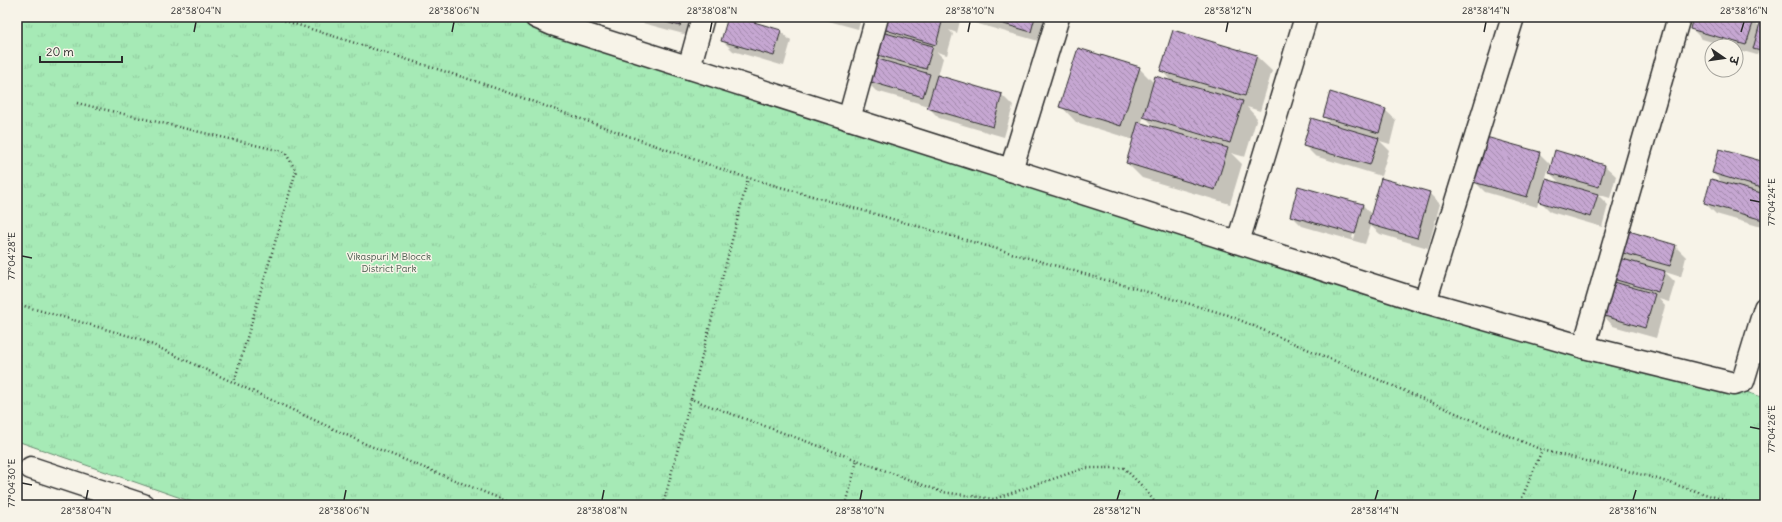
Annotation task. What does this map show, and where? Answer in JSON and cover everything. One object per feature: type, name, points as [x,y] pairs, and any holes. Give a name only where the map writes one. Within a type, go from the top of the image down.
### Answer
[{"type":"street","points":[[536,17],[544,22],[1425,302],[1584,347],[1737,384],[1743,381],[1765,308]]},
{"type":"street","points":[[689,68],[703,17]]},
{"type":"street","points":[[849,119],[877,17]]},
{"type":"street","points":[[1011,170],[1058,17]]},
{"type":"street","points":[[1238,242],[1306,17]]},
{"type":"street","points":[[1425,302],[1513,17]]},
{"type":"street","points":[[1584,347],[1679,17]]},
{"type":"street","points":[[31,468],[143,505]]},
{"type":"path","points":[[273,17],[478,82],[748,178],[1228,315],[1542,450],[1651,477],[1740,505]]},
{"type":"path","points":[[77,103],[285,152],[296,171],[234,382]]},
{"type":"path","points":[[663,505],[748,178]]},
{"type":"path","points":[[17,304],[140,338],[368,445],[516,505]]},
{"type":"path","points":[[691,399],[942,492],[994,499],[1085,468],[1124,468],[1143,487],[1157,505]]},
{"type":"path","points":[[1519,505],[1542,450]]},
{"type":"path","points":[[846,505],[857,460]]},
{"type":"green space","name":"Vikaspuri M Blocck District Park","points":[[17,17],[563,17],[1765,398],[1765,505],[201,505],[17,441]]},
{"type":"building","points":[[648,17],[683,17],[680,26]]},
{"type":"building","points":[[728,17],[737,17],[781,30],[774,56],[721,41]]},
{"type":"building","points":[[882,17],[924,17],[942,22],[936,45],[879,28]]},
{"type":"building","points":[[927,17],[948,17],[946,22]]},
{"type":"building","points":[[980,17],[1035,17],[1031,32]]},
{"type":"building","points":[[1693,17],[1745,17],[1754,20],[1746,45],[1744,44],[1744,38],[1722,38],[1690,29]]},
{"type":"building","points":[[1760,23],[1765,24],[1765,52],[1753,49]]},
{"type":"building","points":[[1173,30],[1257,55],[1245,96],[1160,71]]},
{"type":"building","points":[[878,31],[933,46],[926,69],[871,53]]},
{"type":"building","points":[[1078,48],[1140,67],[1121,126],[1059,107]]},
{"type":"building","points":[[871,57],[930,74],[923,97],[864,80]]},
{"type":"building","points":[[937,75],[1002,94],[993,127],[927,108]]},
{"type":"building","points":[[1155,76],[1243,101],[1230,143],[1143,117]]},
{"type":"building","points":[[1330,92],[1386,109],[1379,133],[1323,117]]},
{"type":"building","points":[[1311,118],[1379,138],[1370,165],[1303,146]]},
{"type":"building","points":[[1138,122],[1228,148],[1215,190],[1126,163]]},
{"type":"building","points":[[1486,137],[1540,152],[1527,197],[1473,182]]},
{"type":"building","points":[[1719,149],[1765,162],[1765,189],[1712,173]]},
{"type":"building","points":[[1555,150],[1605,165],[1599,187],[1549,173]]},
{"type":"building","points":[[1381,178],[1430,192],[1417,238],[1368,224]]},
{"type":"building","points":[[1546,179],[1598,194],[1591,217],[1539,202]]},
{"type":"building","points":[[1711,179],[1765,194],[1765,213],[1763,220],[1704,203]]},
{"type":"building","points":[[1298,186],[1363,204],[1355,234],[1290,216]]},
{"type":"building","points":[[1622,229],[1676,245],[1670,266],[1616,251]]},
{"type":"building","points":[[1612,256],[1665,271],[1658,292],[1606,277]]},
{"type":"building","points":[[1611,281],[1655,294],[1645,328],[1601,315]]}]
